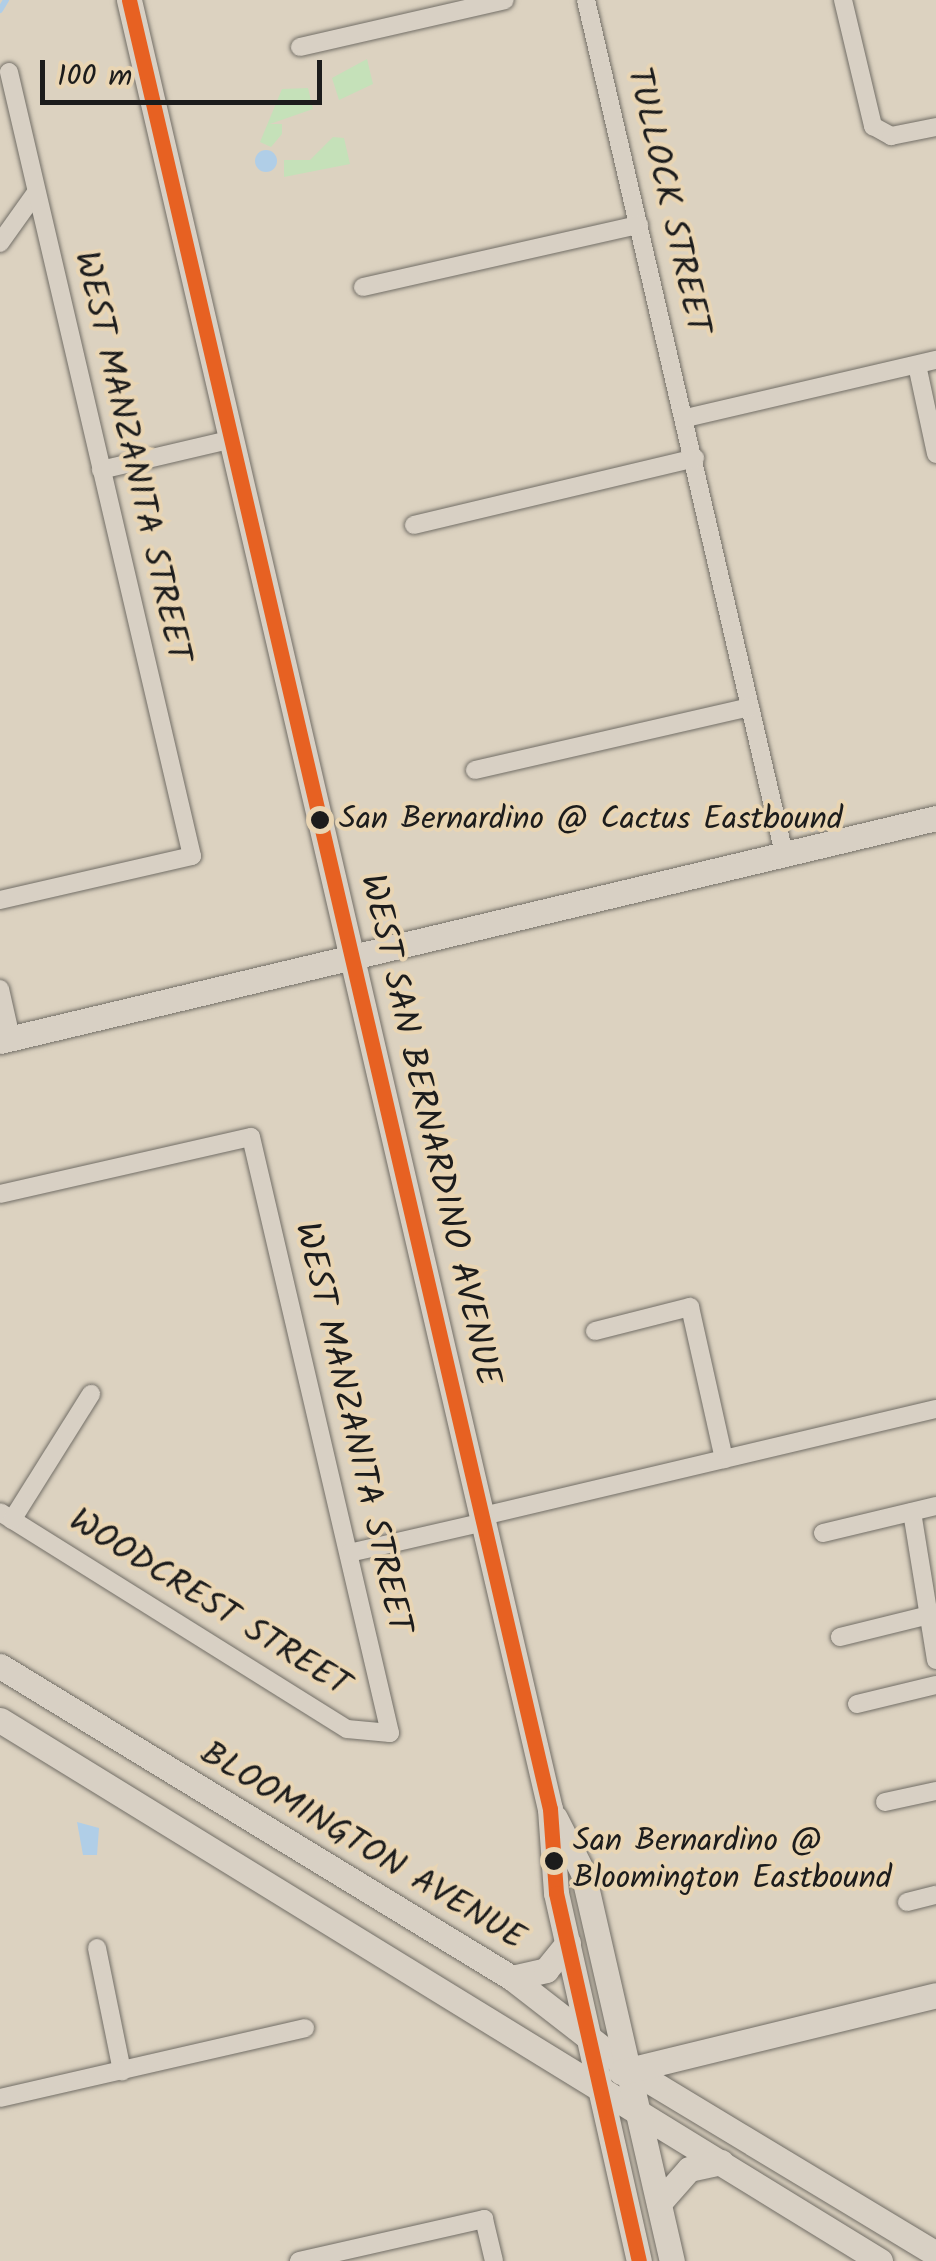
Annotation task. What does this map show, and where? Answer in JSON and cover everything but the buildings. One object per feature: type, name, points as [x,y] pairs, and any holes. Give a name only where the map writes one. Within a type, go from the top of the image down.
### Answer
[{"type":"main road","name":"WEST SAN BERNARDINO AVENUE","points":[[129,0],[550,1809],[568,1943],[639,2261]]},
{"type":"main road","points":[[6,1040],[785,858],[936,818]]},
{"type":"main road","name":"BLOOMINGTON AVENUE","points":[[0,1666],[512,1978],[628,2068],[936,2254]]},
{"type":"main road","points":[[0,1720],[600,2085],[880,2261]]},
{"type":"main road","name":"WEST SAN BERNARDINO AVENUE","points":[[550,1809],[583,1873],[672,2261]]},
{"type":"main road","points":[[512,1978],[546,1970],[568,1943]]},
{"type":"main road","points":[[600,2085],[628,2068],[936,1994]]},
{"type":"main road","points":[[660,2202],[677,2177],[721,2162]]},
{"type":"street","points":[[300,47],[505,0]]},
{"type":"street","name":"TULLOCK STREET","points":[[586,0],[750,707]]},
{"type":"street","points":[[843,0],[865,115],[881,133],[936,127]]},
{"type":"street","name":"WEST MANZANITA STREET","points":[[0,900],[192,856],[8,72]]},
{"type":"street","points":[[0,244],[34,194]]},
{"type":"street","points":[[363,287],[638,225]]},
{"type":"street","points":[[686,418],[936,360]]},
{"type":"street","points":[[917,365],[936,454]]},
{"type":"street","points":[[101,470],[229,440]]},
{"type":"street","points":[[414,525],[695,458]]},
{"type":"street","points":[[476,770],[750,707],[785,858]]},
{"type":"street","points":[[0,989],[6,1040]]},
{"type":"street","name":"WEST MANZANITA STREET","points":[[0,1194],[251,1137],[390,1733]]},
{"type":"street","points":[[595,1330],[690,1307],[724,1459]]},
{"type":"street","points":[[6,1516],[92,1394]]},
{"type":"street","points":[[349,1553],[936,1409]]},
{"type":"street","points":[[822,1533],[936,1506]]},
{"type":"street","points":[[912,1512],[933,1614],[936,1660]]},
{"type":"street","name":"WOODCREST STREET","points":[[6,1516],[347,1729],[390,1733]]},
{"type":"street","points":[[840,1637],[933,1614]]},
{"type":"street","points":[[858,1704],[936,1686]]},
{"type":"street","points":[[884,1802],[936,1791]]},
{"type":"street","points":[[907,1902],[936,1895]]},
{"type":"street","points":[[97,1948],[122,2072]]},
{"type":"street","points":[[0,2098],[305,2028]]},
{"type":"street","points":[[299,2261],[484,2219],[494,2261]]},
{"type":"green space","points":[[367,59],[373,84],[339,100],[332,78]]},
{"type":"green space","points":[[308,88],[313,109],[270,124],[282,124],[282,134],[271,147],[260,142],[282,89]]},
{"type":"green space","points":[[333,137],[344,138],[350,164],[284,177],[284,160],[310,160]]},
{"type":"water","points":[[266,150],[274,153],[274,169],[266,172],[258,169],[255,161],[258,153]]},
{"type":"water","points":[[77,1822],[99,1828],[97,1855],[83,1855]]},
{"type":"waterway","points":[[0,10],[6,0]]},
{"type":"transit line","points":[[129,0],[550,1809],[556,1893],[639,2261]]},
{"type":"place","name":"San Bernardino @ Cactus Eastbound","points":[[320,820]]},
{"type":"place","name":"San Bernardino @ Bloomington Eastbound","points":[[554,1861]]}]
